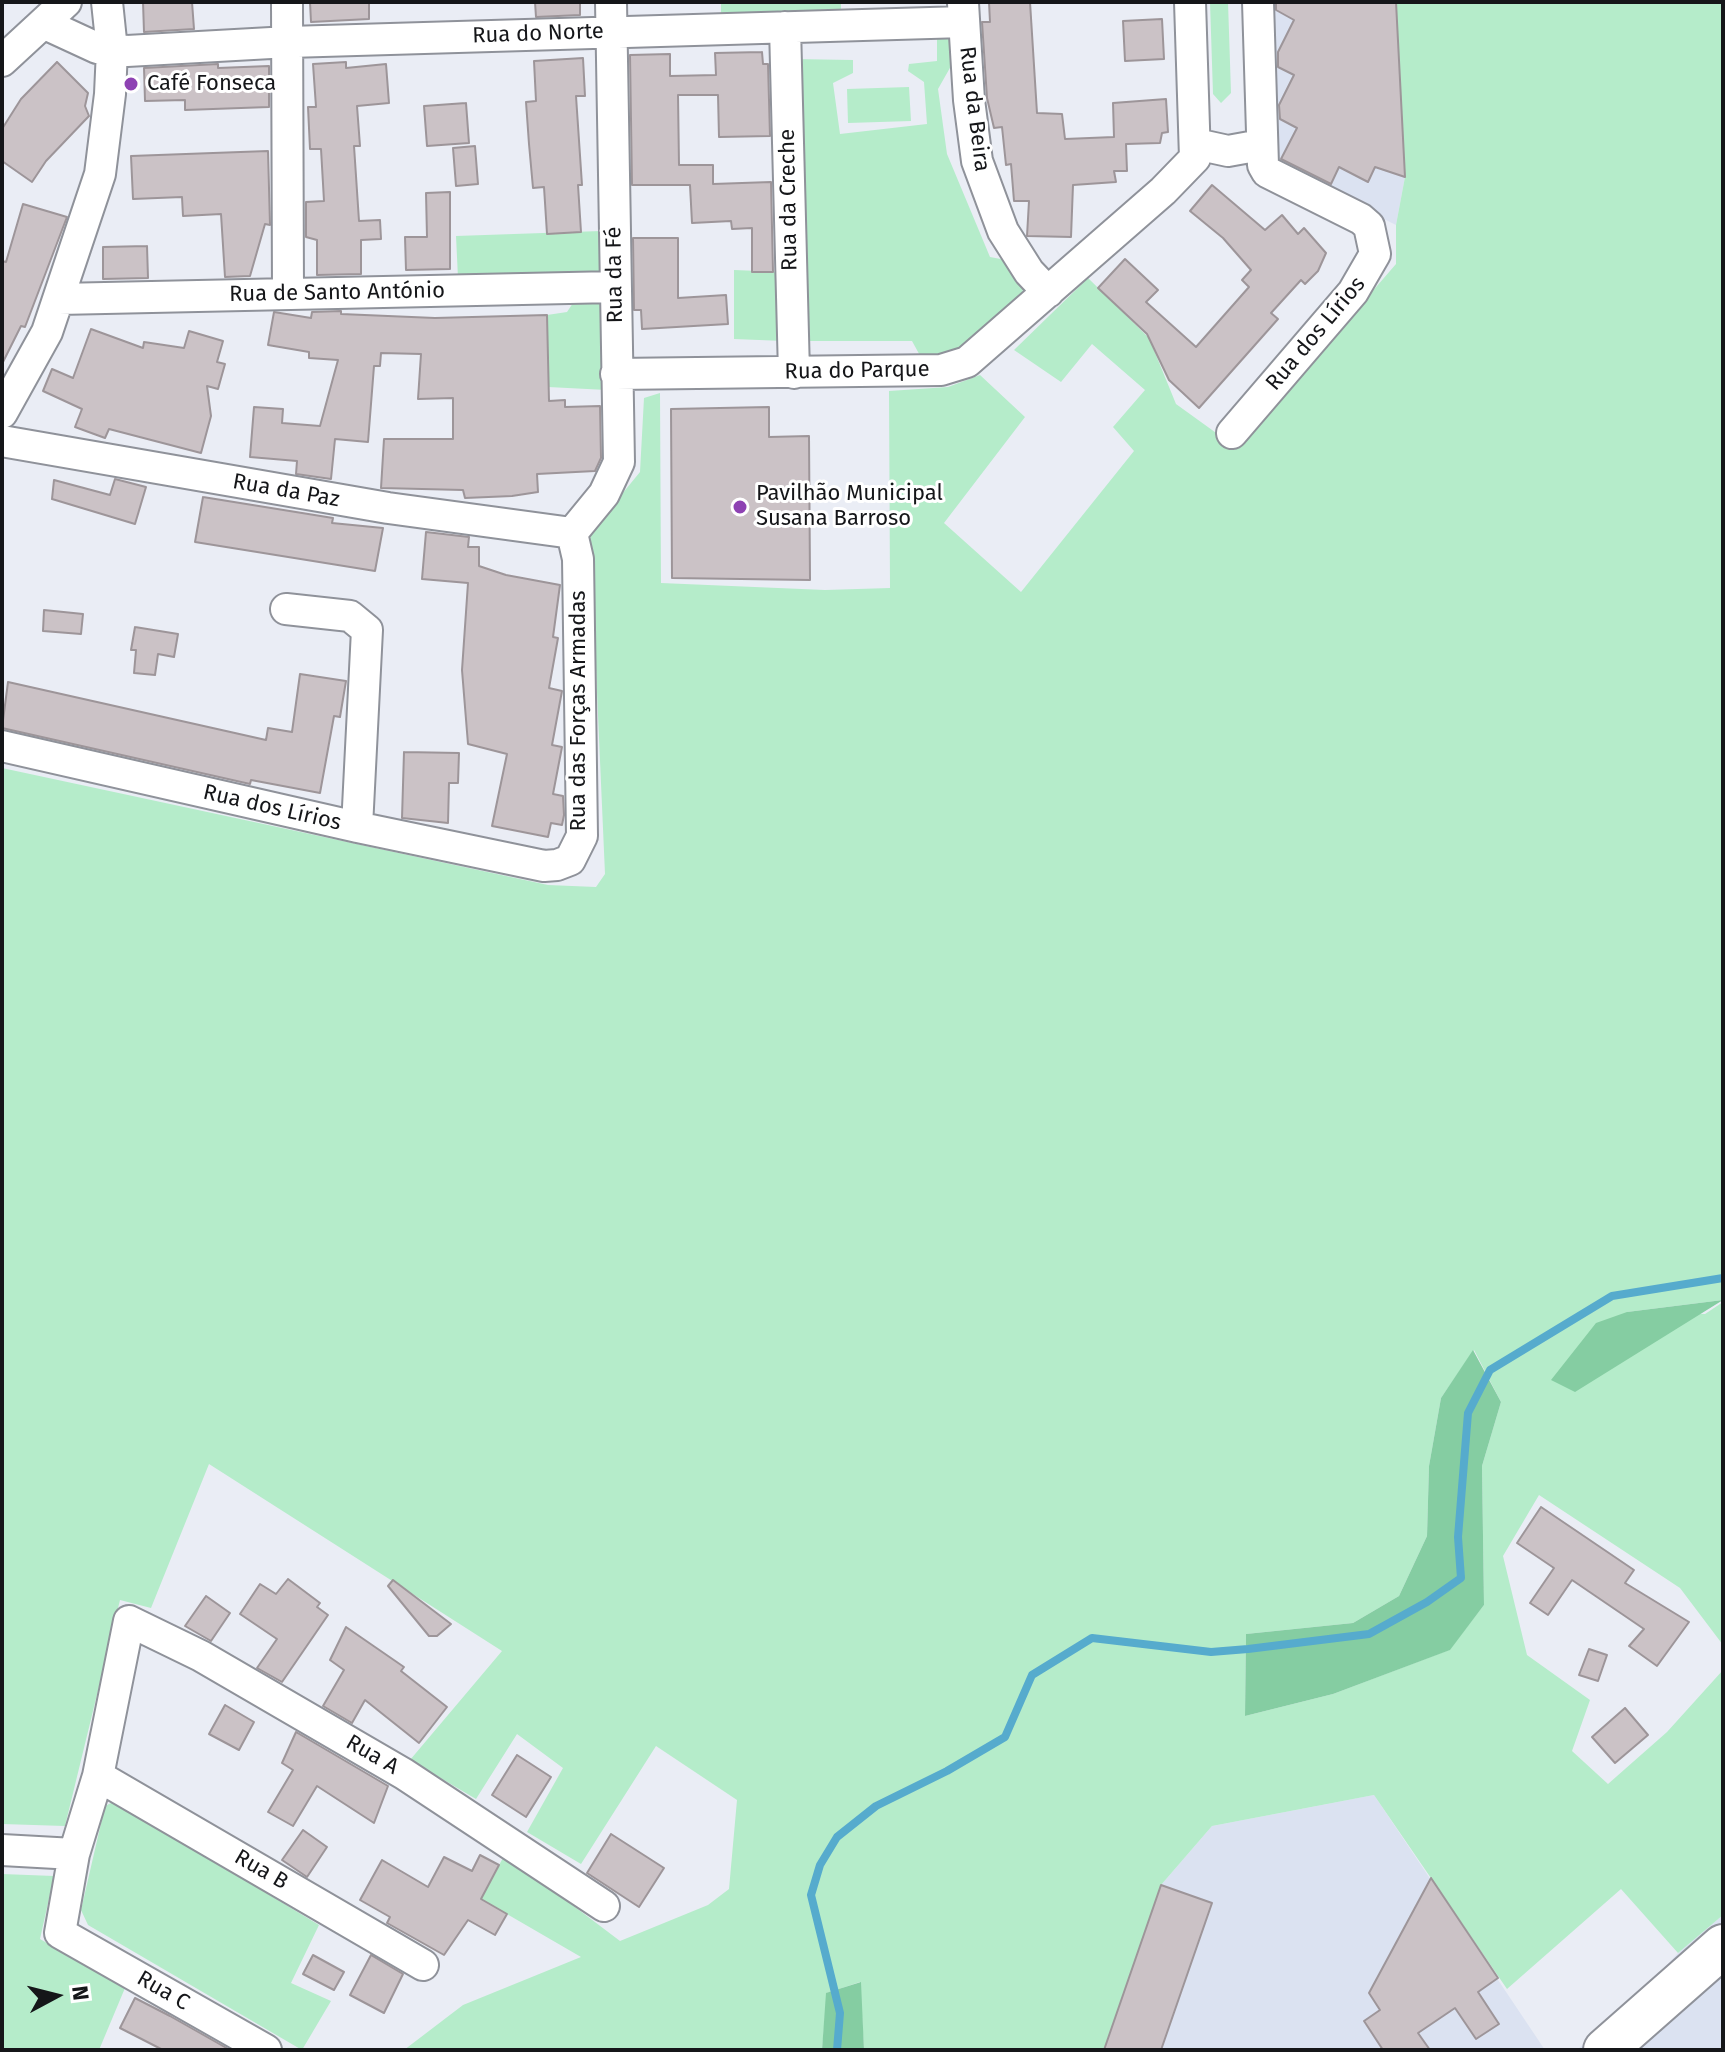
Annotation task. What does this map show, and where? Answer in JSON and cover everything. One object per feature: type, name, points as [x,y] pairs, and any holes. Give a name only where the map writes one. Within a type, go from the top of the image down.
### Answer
[{"type":"street","points":[[2,413],[29,369],[59,299],[100,174],[112,50],[107,2]]},
{"type":"street","points":[[287,2],[288,293]]},
{"type":"street","name":"Rua da Fé","points":[[572,533],[604,494],[619,462],[611,2]]},
{"type":"street","points":[[1190,2],[1196,144],[1228,151],[1261,145],[1258,2]]},
{"type":"street","name":"Rua do Norte","points":[[112,50],[785,27],[964,12]]},
{"type":"street","name":"Rua da Beira","points":[[964,12],[969,100],[985,186],[1015,253],[1048,292]]},
{"type":"street","points":[[2,61],[56,13],[97,48],[112,50]]},
{"type":"street","name":"Rua da Creche","points":[[785,27],[794,373]]},
{"type":"street","name":"Rua do Parque","points":[[616,374],[954,368],[982,350],[1185,171],[1195,158],[1196,144]]},
{"type":"street","name":"Rua dos Lírios","points":[[1232,433],[1353,292],[1375,254],[1369,226],[1267,172],[1261,145]]},
{"type":"street","name":"Rua de Santo António","points":[[59,299],[615,287]]},
{"type":"street","name":"Rua da Paz","points":[[2,441],[388,508],[572,533]]},
{"type":"street","name":"Rua das Forças Armadas","points":[[544,866],[570,860],[582,836],[578,559],[572,533]]},
{"type":"street","points":[[286,609],[350,616],[367,630],[357,827]]},
{"type":"street","name":"Rua dos Lírios","points":[[2,746],[544,866]]},
{"type":"street","name":"Rua A","points":[[98,1776],[129,1621],[201,1656],[404,1774],[604,1906]]},
{"type":"street","points":[[2,1850],[74,1854],[98,1776]]},
{"type":"street","name":"Rua B","points":[[98,1776],[423,1965]]},
{"type":"street","name":"Rua C","points":[[74,1854],[60,1933],[266,2050]]},
{"type":"street","points":[[1605,2050],[1723,1946]]},
{"type":"shaded area","points":[[1266,2],[1396,2],[1405,177],[1396,225],[1269,162]]},
{"type":"shaded area","points":[[1374,1795],[1545,2050],[1104,2050],[1161,1885],[1212,1826]]},
{"type":"shaded area","points":[[1723,1915],[1723,2050],[1577,2050],[1647,1987],[1678,1953]]},
{"type":"green space","points":[[721,2],[841,2],[841,9],[721,14]]},
{"type":"green space","points":[[1210,2],[1228,2],[1231,93],[1221,103],[1213,94]]},
{"type":"green space","points":[[1396,2],[1723,2],[1723,1300],[1627,1312],[1705,1314],[1723,1302],[1723,1645],[1680,1588],[1539,1495],[1503,1556],[1527,1655],[1590,1700],[1572,1751],[1608,1784],[1667,1732],[1723,1670],[1723,1915],[1678,1953],[1621,1889],[1507,1989],[1374,1795],[1212,1826],[1161,1885],[1104,2050],[864,2050],[860,1982],[827,1993],[822,2050],[404,2050],[463,2005],[581,1957],[481,1899],[505,1854],[620,1941],[708,1905],[729,1889],[737,1800],[656,1746],[581,1864],[527,1832],[563,1768],[517,1734],[476,1799],[410,1760],[502,1651],[209,1464],[151,1608],[120,1600],[65,1826],[2,1824],[2,768],[548,885],[596,887],[605,874],[590,533],[640,472],[644,398],[660,393],[661,583],[825,590],[890,588],[889,391],[948,387],[980,375],[1025,417],[944,523],[1021,592],[1134,451],[1113,427],[1145,390],[1092,344],[1061,382],[1014,350],[1088,278],[1149,338],[1176,404],[1237,448],[1396,264],[1396,225],[1405,177]],"holes":[[[1474,1350],[1501,1402],[1482,1466],[1484,1605],[1449,1650],[1333,1694],[1245,1716],[1246,1634],[1353,1623],[1399,1596],[1427,1536],[1429,1466],[1441,1398]]]},
{"type":"green space","points":[[937,37],[949,38],[955,59],[938,89],[947,154],[990,257],[1006,260],[1023,289],[1021,299],[957,354],[923,361],[912,341],[803,341],[793,59],[853,60],[853,73],[833,83],[840,134],[927,124],[924,82],[908,71],[909,64],[937,61]]},
{"type":"green space","points":[[909,87],[911,121],[848,123],[847,89]]},
{"type":"green space","points":[[601,231],[603,268],[595,277],[458,278],[456,236]]},
{"type":"green space","points":[[734,270],[783,272],[784,341],[734,339]]},
{"type":"green space","points":[[600,301],[606,309],[607,390],[548,387],[547,315],[567,312],[573,303]]},
{"type":"green space","points":[[1723,1300],[1575,1392],[1551,1380],[1596,1323],[1627,1312]]},
{"type":"green space","points":[[1473,1350],[1501,1402],[1482,1466],[1484,1605],[1450,1650],[1333,1694],[1245,1716],[1246,1634],[1353,1623],[1399,1596],[1427,1536],[1429,1466],[1441,1398]]},
{"type":"green space","points":[[115,1801],[319,1925],[291,1983],[331,2001],[302,2050],[88,1925],[81,1910],[105,1806]]},
{"type":"green space","points":[[2,1874],[54,1876],[40,1939],[125,1988],[99,2050],[2,2050]]},
{"type":"green space","points":[[861,1982],[864,2050],[822,2050],[826,1993]]},
{"type":"building","points":[[143,2],[192,2],[194,29],[144,32]]},
{"type":"building","points":[[310,2],[369,2],[369,19],[311,22]]},
{"type":"building","points":[[535,2],[580,2],[580,15],[536,17]]},
{"type":"building","points":[[989,2],[1030,2],[1037,113],[1062,114],[1065,139],[1114,137],[1113,103],[1166,99],[1168,132],[1162,133],[1160,143],[1126,144],[1127,171],[1114,171],[1116,182],[1073,185],[1071,237],[1027,236],[1029,201],[1014,201],[1011,164],[1006,165],[1002,127],[994,128],[987,98],[982,22],[990,22]]},
{"type":"building","points":[[1276,2],[1396,2],[1405,177],[1375,167],[1368,182],[1339,167],[1331,184],[1281,159],[1297,128],[1280,119],[1279,105],[1294,75],[1278,67],[1278,52],[1294,20],[1276,10]]},
{"type":"building","points":[[1162,19],[1164,59],[1125,61],[1123,21]]},
{"type":"building","points":[[762,52],[763,64],[768,64],[770,136],[719,137],[718,95],[678,95],[679,165],[713,165],[713,184],[771,182],[773,272],[752,272],[752,228],[732,229],[731,221],[692,223],[690,185],[632,185],[630,55],[670,54],[670,76],[716,75],[715,53]]},
{"type":"building","points":[[583,58],[585,96],[576,96],[582,185],[578,185],[581,232],[547,234],[544,187],[533,188],[529,144],[526,102],[536,101],[534,61]]},
{"type":"building","points":[[57,62],[88,93],[85,106],[89,116],[46,161],[32,182],[2,161],[2,129],[21,99]]},
{"type":"building","points":[[346,62],[346,68],[386,64],[389,103],[357,106],[360,146],[354,146],[359,221],[380,220],[381,239],[361,240],[361,274],[317,275],[317,240],[306,237],[306,202],[324,201],[321,149],[310,149],[308,107],[316,107],[313,64]]},
{"type":"building","points":[[218,64],[218,68],[269,66],[269,107],[185,110],[185,100],[145,101],[144,68]]},
{"type":"building","points":[[466,103],[469,143],[427,146],[424,106]]},
{"type":"building","points":[[475,146],[478,184],[456,186],[453,148]]},
{"type":"building","points":[[268,151],[270,225],[265,224],[250,276],[225,277],[221,214],[183,216],[182,197],[133,199],[131,156]]},
{"type":"building","points":[[1212,185],[1265,230],[1282,215],[1298,234],[1304,228],[1326,253],[1318,271],[1305,284],[1301,280],[1271,313],[1278,319],[1199,408],[1169,380],[1147,334],[1098,288],[1125,259],[1158,290],[1146,302],[1196,347],[1249,287],[1242,280],[1251,270],[1223,238],[1190,211]]},
{"type":"building","points":[[450,192],[450,269],[406,270],[405,237],[427,237],[426,193]]},
{"type":"building","points":[[23,204],[67,217],[25,327],[21,326],[2,364],[2,261],[6,262]]},
{"type":"building","points":[[633,238],[678,238],[678,298],[726,295],[728,324],[642,329],[641,310],[634,310]]},
{"type":"building","points":[[147,246],[148,278],[103,279],[103,247]]},
{"type":"building","points":[[341,311],[341,314],[435,318],[547,315],[549,401],[565,400],[565,407],[600,406],[601,458],[595,471],[537,474],[538,492],[512,496],[465,498],[463,490],[381,488],[384,439],[453,439],[453,398],[418,399],[421,354],[381,353],[380,366],[374,366],[368,442],[335,439],[331,479],[296,474],[297,461],[250,457],[254,407],[283,409],[282,423],[320,426],[338,360],[309,358],[309,352],[268,345],[274,312],[311,318],[312,312]]},
{"type":"building","points":[[91,329],[143,348],[144,342],[184,348],[189,331],[223,341],[217,362],[225,364],[218,389],[207,386],[211,416],[201,453],[109,429],[105,438],[75,427],[82,409],[43,391],[52,369],[73,378]]},
{"type":"building","name":"Pavilhão Municipal Susana Barroso","points":[[769,407],[769,437],[809,436],[810,580],[672,578],[671,409]]},
{"type":"building","points":[[115,479],[146,487],[135,524],[52,499],[54,480],[110,495]]},
{"type":"building","points":[[203,497],[333,518],[332,523],[383,528],[375,571],[195,542]]},
{"type":"building","points":[[426,532],[469,537],[468,547],[479,547],[479,566],[506,575],[560,585],[553,637],[558,638],[549,688],[562,691],[552,745],[562,747],[553,794],[563,796],[564,815],[562,825],[551,823],[548,837],[492,826],[507,754],[468,744],[462,670],[468,583],[422,579]]},
{"type":"building","points":[[44,610],[83,614],[81,634],[43,631]]},
{"type":"building","points":[[135,627],[178,634],[174,657],[158,654],[155,675],[134,673],[136,650],[131,650]]},
{"type":"building","points":[[300,674],[346,681],[340,717],[334,716],[320,793],[251,780],[250,784],[2,728],[8,682],[266,740],[268,728],[292,732]]},
{"type":"building","points":[[404,752],[459,753],[458,783],[449,783],[448,823],[402,818]]},
{"type":"building","points":[[1541,1507],[1634,1570],[1625,1583],[1689,1622],[1657,1666],[1629,1646],[1644,1629],[1572,1580],[1548,1615],[1530,1603],[1554,1568],[1517,1543]]},
{"type":"building","points":[[288,1579],[320,1603],[317,1607],[328,1615],[282,1682],[257,1668],[277,1639],[240,1614],[260,1584],[276,1594]]},
{"type":"building","points":[[393,1580],[451,1624],[437,1636],[429,1636],[388,1586]]},
{"type":"building","points":[[206,1596],[230,1613],[211,1641],[185,1626]]},
{"type":"building","points":[[346,1627],[404,1667],[401,1671],[447,1707],[419,1743],[365,1700],[352,1723],[323,1706],[344,1670],[330,1660]]},
{"type":"building","points":[[1589,1649],[1607,1655],[1598,1681],[1579,1675]]},
{"type":"building","points":[[225,1705],[254,1722],[239,1750],[209,1734]]},
{"type":"building","points":[[1625,1708],[1648,1735],[1615,1763],[1592,1737]]},
{"type":"building","points":[[296,1732],[388,1786],[374,1823],[317,1786],[293,1826],[268,1812],[293,1770],[282,1763]]},
{"type":"building","points":[[517,1755],[551,1777],[526,1817],[492,1795]]},
{"type":"building","points":[[303,1830],[327,1847],[307,1877],[282,1860]]},
{"type":"building","points":[[611,1834],[664,1868],[639,1907],[587,1873]]},
{"type":"building","points":[[480,1855],[499,1865],[481,1899],[507,1914],[495,1935],[468,1920],[444,1955],[387,1923],[390,1917],[360,1900],[382,1860],[428,1887],[444,1857],[472,1871]]},
{"type":"building","points":[[1431,1878],[1498,1978],[1478,1992],[1499,2024],[1476,2039],[1455,2008],[1418,2033],[1430,2050],[1383,2050],[1364,2021],[1380,2010],[1369,1993]]},
{"type":"building","points":[[1161,1885],[1212,1903],[1161,2050],[1104,2050]]},
{"type":"building","points":[[313,1955],[344,1972],[334,1990],[303,1974]]},
{"type":"building","points":[[371,1955],[403,1974],[384,2013],[350,1995]]},
{"type":"building","points":[[135,1998],[230,2050],[163,2050],[120,2028]]},
{"type":"waterway","points":[[837,2050],[840,2013],[811,1895],[820,1865],[837,1837],[876,1806],[947,1771],[1005,1737],[1032,1675],[1092,1638],[1211,1652],[1248,1649],[1369,1634],[1427,1602],[1461,1578],[1458,1537],[1468,1413],[1490,1370],[1612,1296],[1723,1278]]},
{"type":"place","name":"Café Fonseca","points":[[131,84]]},
{"type":"place","name":"Pavilhão Municipal Susana Barroso","points":[[740,507]]}]
